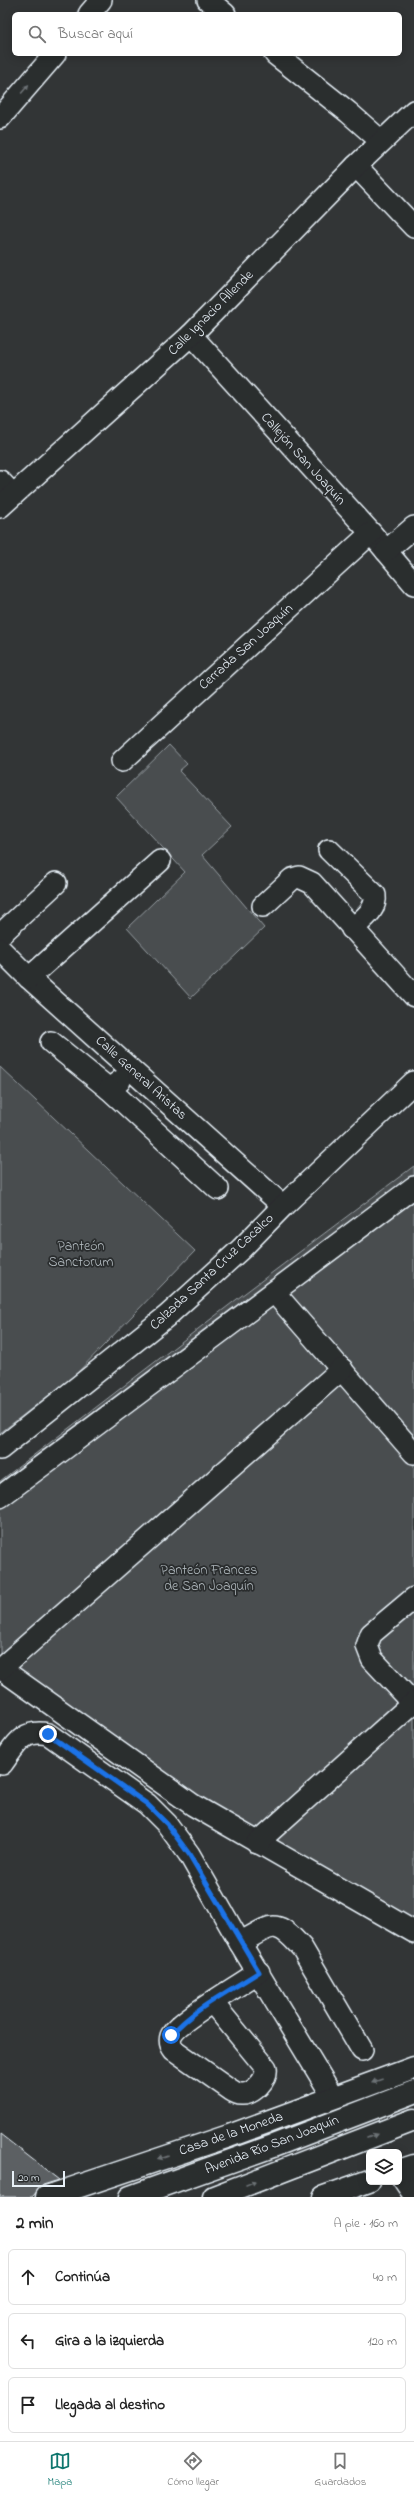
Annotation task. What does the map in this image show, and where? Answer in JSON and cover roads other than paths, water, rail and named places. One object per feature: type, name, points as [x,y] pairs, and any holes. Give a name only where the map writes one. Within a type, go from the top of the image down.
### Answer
[{"type":"main road","name":"Casa de la Moneda","points":[[46,2197],[229,2136],[414,2068]]},
{"type":"main road","name":"Avenida Río San Joaquín","points":[[130,2197],[273,2146],[414,2092]]},
{"type":"main road","name":"Avenida Río San Joaquín","points":[[214,2197],[414,2120]]},
{"type":"main road","points":[[402,2171],[414,2166]]},
{"type":"main road","points":[[324,2197],[366,2183]]},
{"type":"street","points":[[91,12],[101,0]]},
{"type":"street","points":[[208,0],[223,12]]},
{"type":"street","points":[[0,118],[53,56]]},
{"type":"street","points":[[278,56],[348,112],[381,141]]},
{"type":"street","name":"Calle Ignacio Allende","points":[[4,494],[191,334],[381,141],[414,111]]},
{"type":"street","points":[[356,166],[414,227]]},
{"type":"street","name":"Callejón San Joaquín","points":[[191,334],[371,533],[414,584]]},
{"type":"street","points":[[386,551],[414,527]]},
{"type":"street","name":"Cerrada San Joaquín","points":[[122,761],[371,533]]},
{"type":"street","points":[[329,850],[375,895],[376,902],[372,910],[352,929]]},
{"type":"street","points":[[30,978],[160,861]]},
{"type":"street","points":[[263,906],[292,879],[299,877],[312,883],[414,996]]},
{"type":"street","points":[[0,935],[56,883]]},
{"type":"street","name":"Calle General Aristas","points":[[0,949],[30,978],[283,1206]]},
{"type":"street","points":[[51,1042],[110,1089],[218,1189]]},
{"type":"street","points":[[110,1089],[134,1071]]},
{"type":"street","name":"Calzada Santa Cruz Cacalco","points":[[0,1449],[167,1316],[241,1249],[283,1206],[414,1082]]},
{"type":"street","points":[[0,1497],[414,1187]]},
{"type":"street","points":[[274,1292],[414,1453]]},
{"type":"street","points":[[342,1369],[0,1669],[165,1786],[257,1843],[414,1932]]},
{"type":"street","points":[[257,1843],[413,1704],[372,1659],[367,1646],[371,1634],[414,1598]]},
{"type":"street","points":[[2,1764],[22,1737],[35,1732],[48,1734],[147,1804],[167,1824],[189,1854],[240,1943],[259,1972],[333,2097]]},
{"type":"street","points":[[240,1943],[271,1926],[281,1927],[290,1934],[302,1948],[362,2050]]},
{"type":"street","points":[[212,2002],[266,2068],[267,2075],[264,2081],[245,2093],[240,2094],[231,2090],[174,2050],[170,2043],[171,2035],[177,2027],[212,2002],[259,1972]]},
{"type":"street","points":[[402,2177],[414,2195]]},
{"type":"park label","name":"Panteón Sanctorum","points":[[81,1254]]},
{"type":"park label","name":"Panteón Frances de San Joaquín","points":[[209,1578]]}]
